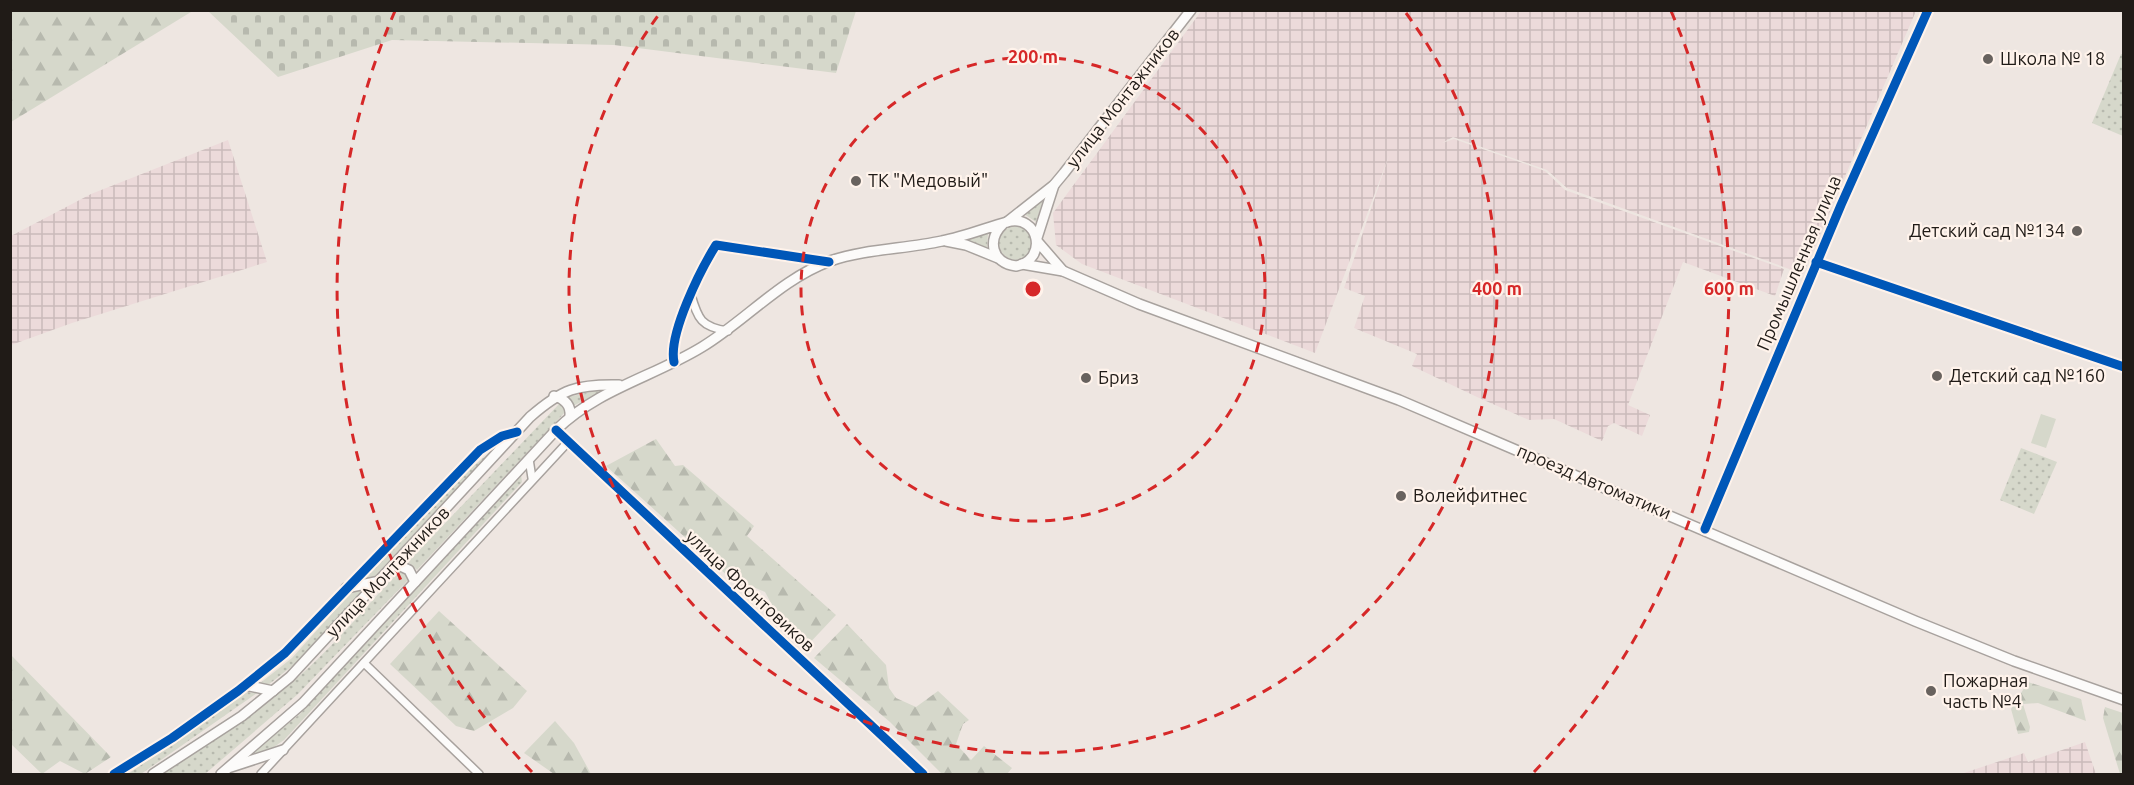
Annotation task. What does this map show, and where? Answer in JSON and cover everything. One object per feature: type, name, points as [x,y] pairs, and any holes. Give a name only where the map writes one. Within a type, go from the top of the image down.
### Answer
[{"type":"main road","name":"улица Монтажников","points":[[221,774],[303,703],[570,416],[621,385],[674,362],[728,331],[789,283],[829,262],[944,241],[1005,223],[1054,185],[1191,10]]},
{"type":"main road","name":"улица Монтажников","points":[[1037,239],[1054,185]]},
{"type":"main road","points":[[1022,222],[1034,231],[1037,239],[1034,255],[1022,264],[1009,265],[998,258],[993,250],[992,240],[996,231],[1005,223],[1022,222]]},
{"type":"main road","name":"проезд Автоматики","points":[[1037,239],[1063,271]]},
{"type":"main road","name":"улица Монтажников","points":[[944,241],[966,245],[998,258]]},
{"type":"main road","name":"проезд Автоматики","points":[[1022,264],[1063,271],[1138,304],[1347,379],[1454,422],[1937,630],[2014,661],[2124,700]]},
{"type":"main road","name":"улица Монтажников","points":[[153,774],[242,716],[290,676],[517,432],[554,396],[578,386],[621,385]]},
{"type":"main road","points":[[554,396],[563,399],[567,404],[571,410],[570,416]]},
{"type":"main road","points":[[396,564],[409,570],[415,582]]},
{"type":"main road","points":[[346,588],[380,581]]},
{"type":"main road","points":[[246,685],[273,691]]},
{"type":"main road","points":[[229,767],[252,762],[283,750]]},
{"type":"street","name":"Промышленная улица","points":[[1705,529],[1816,262],[1928,10]]},
{"type":"street","points":[[674,362],[672,346],[691,295],[716,245],[829,262]]},
{"type":"street","points":[[1816,262],[2124,367]]},
{"type":"street","points":[[691,295],[699,319],[712,328],[728,331]]},
{"type":"street","name":"улица Фронтовиков","points":[[556,430],[923,774]]},
{"type":"street","points":[[114,774],[172,738],[246,685],[285,653],[480,450],[502,436],[517,432]]},
{"type":"street","points":[[261,774],[568,441]]},
{"type":"street","points":[[529,459],[532,478]]},
{"type":"street","points":[[364,663],[479,774]]},
{"type":"shaded area","points":[[1202,10],[1916,11],[1803,274],[1567,188],[1547,170],[1453,137],[1442,143],[1454,139],[1545,171],[1565,190],[1784,269],[1775,296],[1683,262],[1628,405],[1650,415],[1642,436],[1614,423],[1608,426],[1602,441],[1554,419],[1529,420],[1477,397],[1412,366],[1417,354],[1354,328],[1365,296],[1344,288],[1390,153],[1315,353],[1082,264],[1056,245],[1053,213]]},
{"type":"shaded area","points":[[228,140],[267,262],[72,323],[11,345],[11,236],[91,194]]},
{"type":"shaded area","points":[[2085,742],[2096,774],[1961,774],[2024,753],[2028,762]]},
{"type":"green space","points":[[189,10],[191,12],[11,122],[11,11]]},
{"type":"green space","points":[[208,11],[856,11],[836,73],[614,45],[392,40],[278,77]]},
{"type":"green space","points":[[2121,54],[2124,55],[2123,136],[2092,123]]},
{"type":"green space","points":[[1044,197],[1036,222],[1024,214]]},
{"type":"green space","points":[[1016,226],[1028,231],[1033,243],[1028,255],[1016,260],[1004,255],[999,243],[1004,231]]},
{"type":"green space","points":[[988,233],[987,248],[955,240]]},
{"type":"green space","points":[[609,388],[573,406],[568,397]]},
{"type":"green space","points":[[560,403],[566,411],[417,570],[408,562]]},
{"type":"green space","points":[[2041,414],[2056,419],[2046,448],[2031,443]]},
{"type":"green space","points":[[656,439],[675,466],[683,465],[754,526],[747,536],[836,615],[805,648],[773,618],[777,614],[765,592],[743,583],[740,587],[606,466]]},
{"type":"green space","points":[[500,444],[374,580],[361,582],[460,477]]},
{"type":"green space","points":[[2021,448],[2057,462],[2034,514],[2000,500]]},
{"type":"green space","points":[[521,475],[522,482],[284,740],[271,749],[248,756],[300,714]]},
{"type":"green space","points":[[399,571],[404,572],[409,579],[298,694],[205,774],[163,774],[242,721],[287,687],[331,646]]},
{"type":"green space","points":[[367,586],[296,663],[268,685],[259,684],[292,658],[354,589]]},
{"type":"green space","points":[[439,611],[527,691],[513,708],[474,731],[456,726],[390,664]]},
{"type":"green space","points":[[847,624],[886,665],[889,688],[896,698],[916,707],[938,691],[969,720],[963,724],[956,744],[971,760],[984,746],[1012,768],[1007,774],[942,774],[890,722],[814,658]]},
{"type":"green space","points":[[10,655],[111,757],[85,774],[60,761],[42,774],[11,744]]},
{"type":"green space","points":[[2028,682],[2081,699],[2086,721],[2038,703],[2023,704],[2030,727],[2029,732],[2018,734],[2011,709]]},
{"type":"green space","points":[[247,692],[257,693],[141,774],[128,774]]},
{"type":"green space","points":[[2105,707],[2123,713],[2123,773],[2120,774],[2103,718]]},
{"type":"green space","points":[[555,721],[574,743],[591,774],[554,774],[524,753]]},
{"type":"cycle path","points":[[1705,529],[1841,205],[1928,10]]},
{"type":"cycle path","points":[[674,362],[673,350],[676,335],[687,302],[716,245],[829,262]]},
{"type":"cycle path","points":[[1816,262],[2124,367]]},
{"type":"cycle path","points":[[556,430],[923,774]]},
{"type":"cycle path","points":[[114,774],[172,738],[238,691],[285,653],[480,450],[502,436],[517,432]]},
{"type":"place","name":"Школа № 18","points":[[1988,59]]},
{"type":"place","name":"ТК \"Медовый\"","points":[[856,181]]},
{"type":"place","name":"Детский сад №134","points":[[2077,231]]},
{"type":"place","name":"Детский сад №160","points":[[1937,376]]},
{"type":"place","name":"Бриз","points":[[1086,378]]},
{"type":"place","name":"Волейфитнес","points":[[1401,496]]},
{"type":"place","name":"Пожарная часть №4","points":[[1931,691]]}]
